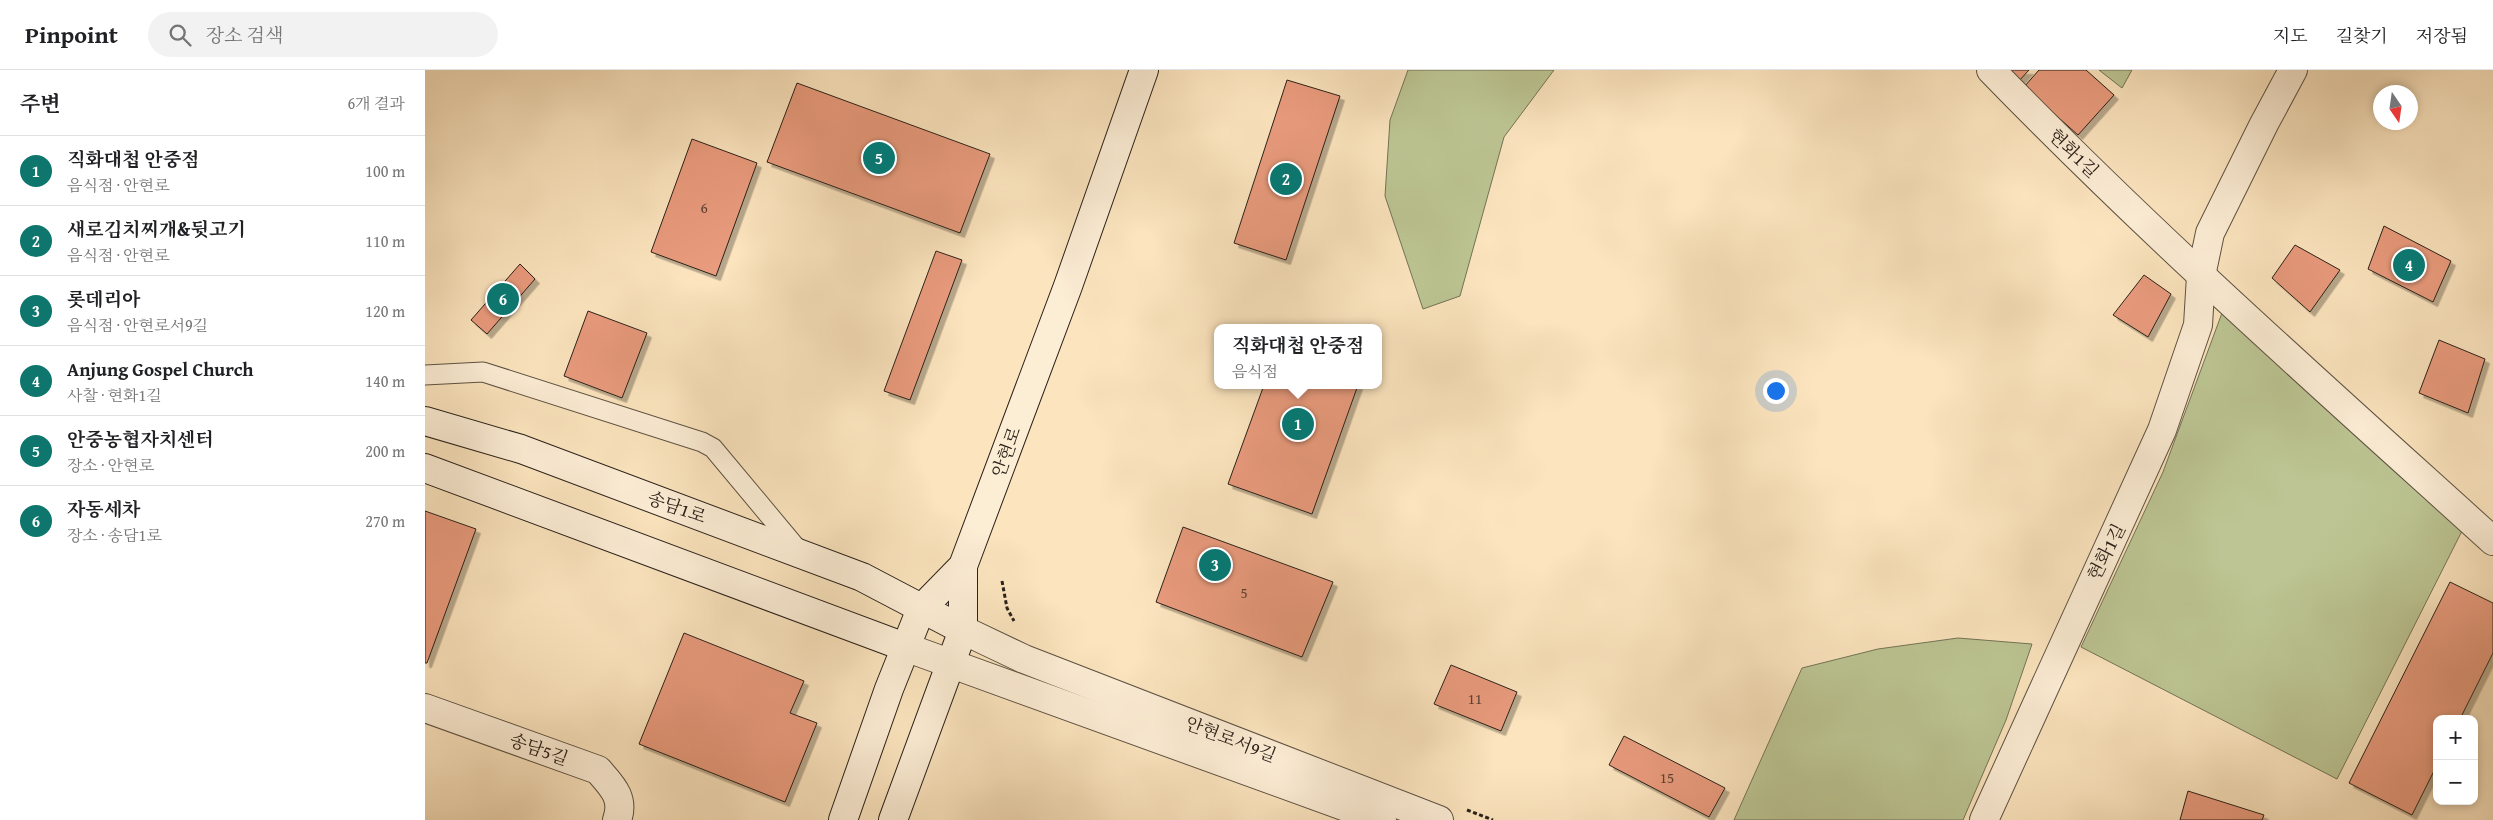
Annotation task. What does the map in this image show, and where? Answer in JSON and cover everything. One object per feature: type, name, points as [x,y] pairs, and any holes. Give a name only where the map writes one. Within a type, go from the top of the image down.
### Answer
[{"type":"street","name":"안현로","points":[[843,820],[905,647],[921,609],[963,566],[1068,286],[1144,70]]},
{"type":"street","name":"현화1길","points":[[1991,70],[2052,132],[2201,276]]},
{"type":"street","name":"현화1길","points":[[1984,820],[2162,430],[2198,325],[2201,276],[2211,233],[2264,124],[2293,70]]},
{"type":"street","points":[[2201,276],[2493,541]]},
{"type":"street","name":"송담1로","points":[[425,421],[521,449],[799,552],[862,577],[963,630]]},
{"type":"street","points":[[425,468],[951,664],[1382,820]]},
{"type":"street","points":[[893,820],[963,630],[963,566]]},
{"type":"street","points":[[921,609],[951,664]]},
{"type":"street","name":"안현로서9길","points":[[963,630],[1024,659],[1439,820]]},
{"type":"street","name":"송담5길","points":[[425,708],[598,770],[615,789],[621,809],[617,820]]},
{"type":"lane","points":[[425,375],[483,372],[702,442],[713,448],[799,552]]},
{"type":"green space","points":[[1408,70],[1554,70],[1504,137],[1460,296],[1423,309],[1385,196],[1390,120]]},
{"type":"green space","points":[[2099,70],[2132,70],[2122,88]]},
{"type":"green space","points":[[2222,313],[2464,527],[2337,779],[2081,647],[2163,472]]},
{"type":"green space","points":[[1958,638],[2032,644],[2006,720],[1963,820],[1734,820],[1802,668],[1878,649]]},
{"type":"building","points":[[2004,70],[2029,70],[2018,82]]},
{"type":"building","points":[[2039,70],[2086,70],[2114,95],[2078,135],[2024,87]]},
{"type":"building","points":[[1287,80],[1340,96],[1286,260],[1234,243]]},
{"type":"building","points":[[797,83],[990,154],[960,233],[767,162]]},
{"type":"building","points":[[692,139],[757,163],[716,276],[651,252]]},
{"type":"building","points":[[2384,226],[2451,261],[2433,302],[2368,269]]},
{"type":"building","points":[[2295,245],[2340,270],[2310,312],[2272,278]]},
{"type":"building","points":[[936,251],[962,260],[910,400],[884,391]]},
{"type":"building","points":[[520,264],[535,279],[487,334],[471,320]]},
{"type":"building","points":[[2144,275],[2171,294],[2148,337],[2113,315]]},
{"type":"building","points":[[588,311],[647,333],[622,398],[564,376]]},
{"type":"building","points":[[2439,340],[2485,359],[2468,413],[2419,393]]},
{"type":"building","points":[[1263,389],[1357,389],[1312,514],[1228,484]]},
{"type":"building","points":[[425,511],[476,529],[427,663],[425,663]]},
{"type":"building","points":[[1183,527],[1333,582],[1302,657],[1156,602]]},
{"type":"building","points":[[2450,582],[2493,603],[2493,653],[2462,715],[2433,715],[2433,773],[2412,815],[2349,783]]},
{"type":"building","points":[[684,633],[804,681],[790,713],[817,723],[785,802],[639,744]]},
{"type":"building","points":[[1451,665],[1517,692],[1501,731],[1434,704]]},
{"type":"building","points":[[1624,736],[1725,788],[1709,817],[1609,765]]},
{"type":"building","points":[[2188,791],[2264,815],[2262,820],[2180,820]]},
{"type":"place","name":"안중농협자치센터","points":[[879,158]]},
{"type":"place","name":"새로김치찌개&뒷고기","points":[[1286,179]]},
{"type":"place","name":"Anjung Gospel Church","points":[[2409,265]]},
{"type":"place","name":"자동세차","points":[[503,299]]},
{"type":"place","name":"직화대첩 안중점","points":[[1298,424]]},
{"type":"place","name":"롯데리아","points":[[1215,565]]}]
